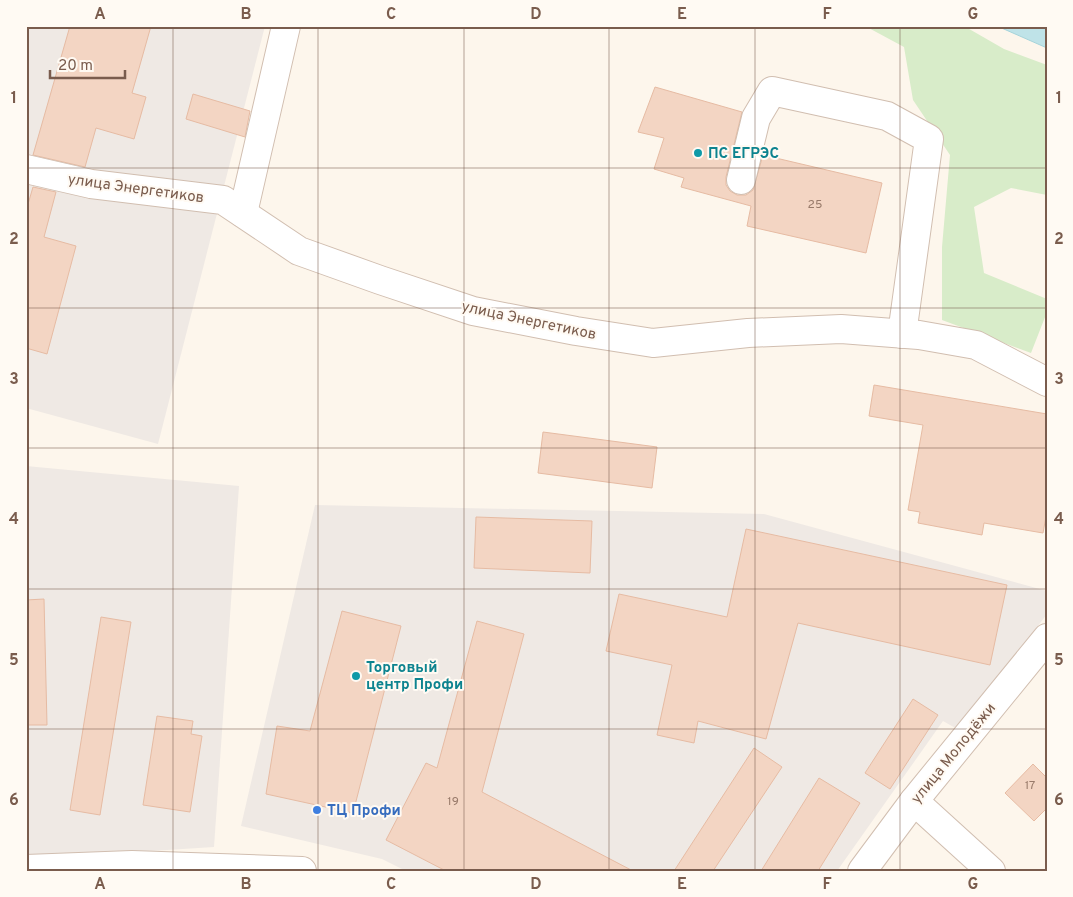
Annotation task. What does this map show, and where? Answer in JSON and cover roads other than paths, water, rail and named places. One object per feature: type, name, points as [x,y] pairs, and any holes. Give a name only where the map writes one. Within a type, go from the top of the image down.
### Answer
[{"type":"street","points":[[244,213],[286,26]]},
{"type":"street","points":[[741,180],[756,118],[772,91],[887,116],[929,139],[902,334]]},
{"type":"street","name":"улица Энергетиков","points":[[26,169],[90,184],[223,200],[300,251],[473,311],[576,331],[654,343],[748,333],[841,329],[902,334],[976,345],[1047,382]]},
{"type":"street","name":"улица Молодёжи","points":[[862,871],[914,801],[1046,640]]},
{"type":"street","points":[[914,801],[991,871]]},
{"type":"street","points":[[26,870],[132,865],[225,870],[302,871]]},
{"type":"water","points":[[997,26],[1047,26],[1047,48]]},
{"type":"place","name":"ПС ЕГРЭС","points":[[698,153]]},
{"type":"place","name":"Торговый центр Профи","points":[[356,676]]},
{"type":"place","name":"ТЦ Профи","points":[[317,810]]}]
